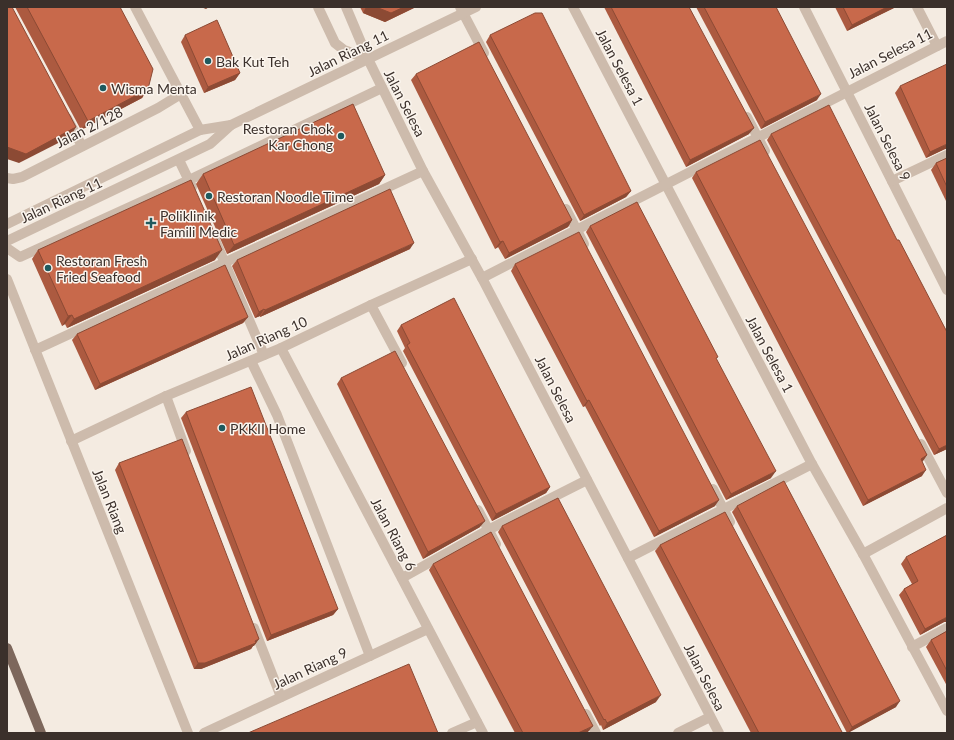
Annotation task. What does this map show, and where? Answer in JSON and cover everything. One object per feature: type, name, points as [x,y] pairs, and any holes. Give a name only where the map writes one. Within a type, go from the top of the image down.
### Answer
[{"type":"main road","points":[[7,648],[41,733]]},
{"type":"street","points":[[135,7],[200,130]]},
{"type":"street","name":"Jalan Selesa","points":[[318,7],[335,43],[344,50],[368,59]]},
{"type":"street","name":"Jalan Selesa","points":[[346,7],[368,59],[423,171],[482,278],[718,733]]},
{"type":"street","name":"Jalan Riang 11","points":[[7,241],[179,160],[210,144],[231,125],[368,59],[462,10],[476,7]]},
{"type":"street","name":"Jalan Selesa 1","points":[[573,7],[812,464],[863,554],[947,711]]},
{"type":"street","name":"Jalan Selesa 9","points":[[804,7],[892,181],[943,271],[947,290]]},
{"type":"street","points":[[917,7],[937,46]]},
{"type":"street","points":[[462,10],[489,62]]},
{"type":"street","name":"Jalan Selesa 11","points":[[482,278],[846,91],[947,41]]},
{"type":"street","points":[[7,248],[20,257],[189,180],[382,88]]},
{"type":"street","name":"Jalan 2/128","points":[[7,178],[13,179],[22,177],[158,108],[181,94]]},
{"type":"street","points":[[743,109],[769,158]]},
{"type":"street","points":[[64,111],[82,146]]},
{"type":"street","name":"Jalan Riang 11","points":[[7,224],[200,130],[231,125]]},
{"type":"street","points":[[892,181],[947,155]]},
{"type":"street","points":[[179,160],[195,194]]},
{"type":"street","points":[[35,350],[423,171]]},
{"type":"street","points":[[562,201],[587,250]]},
{"type":"street","points":[[210,228],[264,355]]},
{"type":"street","name":"Jalan Riang 10","points":[[71,441],[166,396],[281,348],[472,259]]},
{"type":"street","name":"Jalan Riang","points":[[7,279],[188,733]]},
{"type":"street","points":[[371,305],[408,375]]},
{"type":"street","name":"Jalan Riang 6","points":[[281,348],[483,733]]},
{"type":"street","points":[[251,361],[278,415],[370,656]]},
{"type":"street","points":[[166,396],[191,462]]},
{"type":"street","points":[[917,437],[947,493]]},
{"type":"street","points":[[628,558],[812,464]]},
{"type":"street","points":[[402,578],[488,530],[587,480]]},
{"type":"street","points":[[709,481],[734,530]]},
{"type":"street","points":[[474,501],[500,551]]},
{"type":"street","points":[[863,554],[947,508]]},
{"type":"street","points":[[250,616],[281,697]]},
{"type":"street","points":[[912,647],[947,628]]},
{"type":"street","name":"Jalan Riang 9","points":[[204,733],[428,629]]},
{"type":"street","points":[[581,705],[596,733]]},
{"type":"street","points":[[678,733],[710,717]]},
{"type":"street","points":[[452,733],[477,722]]},
{"type":"building","points":[[7,7],[12,7],[76,127],[26,154],[7,147]]},
{"type":"building","points":[[27,7],[120,7],[153,69],[148,89],[88,121]]},
{"type":"building","points":[[376,7],[404,7],[391,13]]},
{"type":"building","points":[[611,7],[689,7],[754,128],[690,160]]},
{"type":"building","points":[[704,7],[776,7],[821,94],[765,122]]},
{"type":"building","points":[[843,7],[887,7],[852,25]]},
{"type":"building","points":[[535,13],[542,13],[631,191],[584,215],[490,35]]},
{"type":"building","name":"Bak Kut Teh","points":[[217,20],[240,73],[208,87],[185,35]]},
{"type":"building","points":[[479,42],[572,220],[509,253],[503,241],[500,242],[416,74]]},
{"type":"building","points":[[947,64],[947,144],[930,152],[900,86]]},
{"type":"building","points":[[353,104],[385,175],[234,245],[203,174]]},
{"type":"building","points":[[829,105],[897,240],[899,240],[947,332],[947,445],[939,449],[771,134]]},
{"type":"building","points":[[760,140],[927,455],[921,459],[926,470],[868,500],[696,172]]},
{"type":"building","points":[[947,158],[947,187],[936,163]]},
{"type":"building","points":[[191,180],[222,250],[74,319],[72,315],[68,316],[38,250]]},
{"type":"building","points":[[390,189],[414,243],[259,312],[237,260]]},
{"type":"building","points":[[637,202],[718,357],[716,358],[776,471],[731,494],[590,226]]},
{"type":"building","points":[[579,232],[719,500],[659,531],[589,400],[587,401],[515,264]]},
{"type":"building","points":[[225,265],[248,317],[100,384],[77,334]]},
{"type":"building","points":[[454,298],[550,487],[496,514],[407,345],[410,343],[401,325]]},
{"type":"building","points":[[395,351],[485,521],[428,552],[341,378]]},
{"type":"building","points":[[251,387],[338,609],[271,635],[186,412]]},
{"type":"building","points":[[182,439],[259,639],[255,641],[256,643],[205,663],[198,663],[119,463]]},
{"type":"building","points":[[784,481],[900,701],[852,727],[737,506]]},
{"type":"building","points":[[558,498],[661,695],[607,723],[605,719],[604,720],[502,526]]},
{"type":"building","points":[[725,512],[842,732],[759,733],[660,545]]},
{"type":"building","points":[[491,532],[593,726],[578,733],[523,733],[433,564]]},
{"type":"building","points":[[947,535],[947,617],[925,629],[904,589],[918,581],[906,557]]},
{"type":"building","points":[[947,631],[947,671],[931,640]]},
{"type":"building","points":[[409,664],[438,733],[248,733]]},
{"type":"place","name":"Bak Kut Teh","points":[[208,61]]},
{"type":"place","name":"Wisma Menta","points":[[103,88]]},
{"type":"place","name":"Restoran Chok Kar Chong","points":[[341,136]]},
{"type":"place","name":"Restoran Noodle Time","points":[[209,196]]},
{"type":"place","name":"Poliklinik Famili Medic","points":[[151,223]]},
{"type":"place","name":"Restoran Fresh Fried Seafood","points":[[48,268]]},
{"type":"place","name":"PKKII Home","points":[[222,428]]}]
